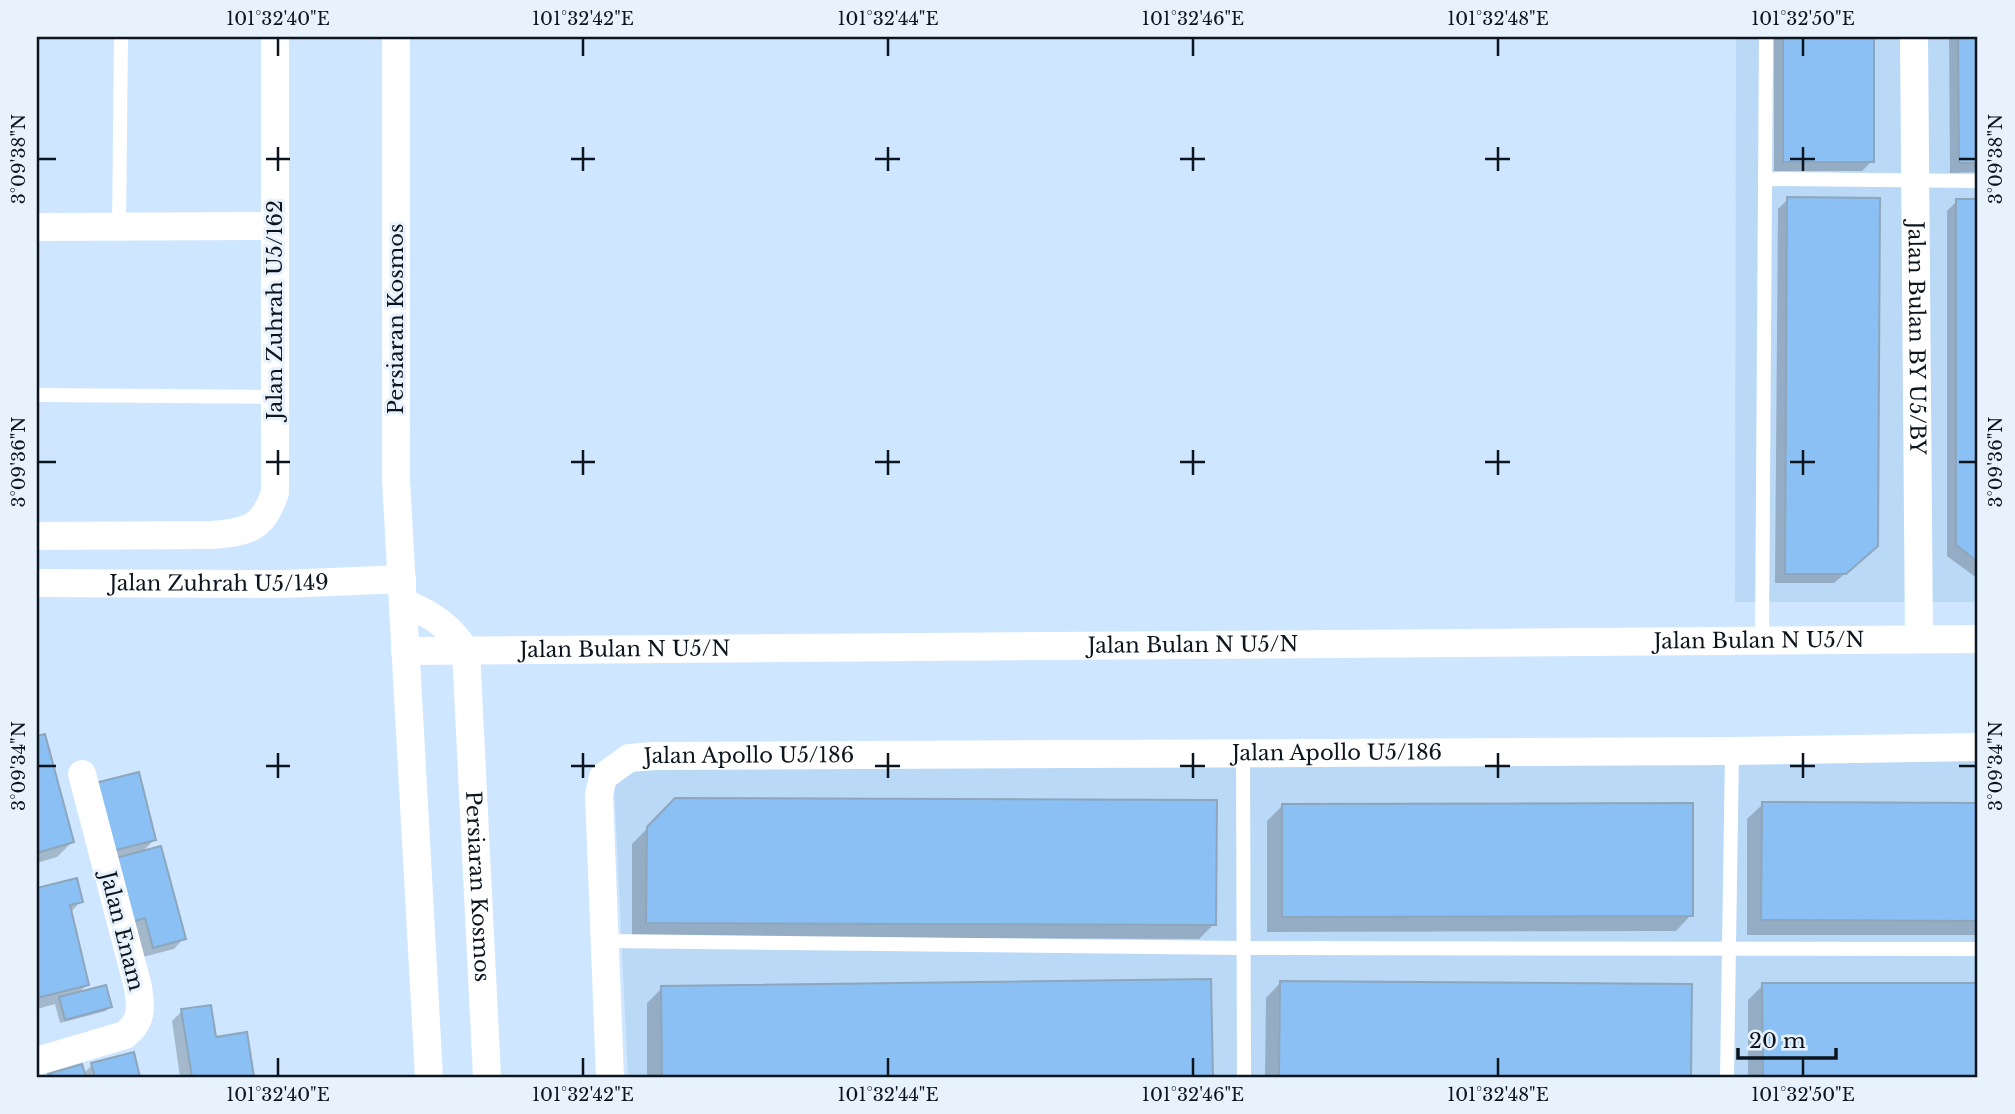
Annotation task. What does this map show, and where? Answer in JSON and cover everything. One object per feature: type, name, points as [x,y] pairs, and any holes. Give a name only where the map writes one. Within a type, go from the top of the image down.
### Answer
[{"type":"street","name":"Jalan Zuhrah U5/162","points":[[37,536],[212,536],[237,533],[253,526],[268,514],[275,493],[275,37]]},
{"type":"street","name":"Persiaran Kosmos","points":[[396,37],[396,479],[429,1077]]},
{"type":"street","name":"Jalan Bulan BY U5/BY","points":[[1914,37],[1919,639]]},
{"type":"street","points":[[37,227],[275,226]]},
{"type":"street","name":"Jalan Zuhrah U5/149","points":[[37,583],[284,583],[402,590]]},
{"type":"street","points":[[402,590],[455,635],[466,651]]},
{"type":"street","name":"Jalan Bulan N U5/N","points":[[405,651],[1978,639]]},
{"type":"street","name":"Persiaran Kosmos","points":[[466,651],[487,1077]]},
{"type":"street","name":"Jalan Apollo U5/186","points":[[606,941],[599,795],[603,777],[629,758],[655,755],[1732,751],[1978,747]]},
{"type":"street","name":"Jalan Enam","points":[[37,1061],[125,1035],[136,1026],[141,1007],[138,986],[82,774]]},
{"type":"street","points":[[606,941],[610,1077]]},
{"type":"lane","points":[[119,227],[121,37]]},
{"type":"lane","points":[[1762,640],[1766,37]]},
{"type":"lane","points":[[1766,179],[1978,181]]},
{"type":"lane","points":[[37,395],[275,397]]},
{"type":"lane","points":[[1727,1077],[1732,751]]},
{"type":"lane","points":[[1243,753],[1244,1077]]},
{"type":"lane","points":[[606,941],[1242,948],[1978,949]]},
{"type":"shaded area","points":[[1736,37],[1978,37],[1978,602],[1735,602]]},
{"type":"shaded area","points":[[1978,759],[1978,1077],[628,1077],[614,784],[633,769]]},
{"type":"building","points":[[1783,37],[1874,37],[1874,162],[1783,162]]},
{"type":"building","points":[[1958,37],[1978,37],[1978,163],[1959,163]]},
{"type":"building","points":[[1787,197],[1880,198],[1878,546],[1846,574],[1785,574]]},
{"type":"building","points":[[1956,199],[1978,199],[1978,562],[1956,545]]},
{"type":"building","points":[[45,734],[74,842],[37,853],[37,736]]},
{"type":"building","points":[[139,772],[156,840],[112,851],[95,783]]},
{"type":"building","points":[[675,798],[1217,800],[1216,925],[646,923],[647,827]]},
{"type":"building","points":[[1762,802],[1978,803],[1978,921],[1761,920]]},
{"type":"building","points":[[1693,803],[1693,916],[1282,917],[1282,804]]},
{"type":"building","points":[[161,846],[186,939],[153,948],[145,918],[129,923],[112,859]]},
{"type":"building","points":[[77,878],[83,902],[70,905],[89,985],[37,998],[37,888]]},
{"type":"building","points":[[1211,979],[1213,1077],[662,1077],[661,986]]},
{"type":"building","points":[[1280,981],[1692,984],[1691,1077],[1279,1077]]},
{"type":"building","points":[[1762,983],[1978,983],[1978,1077],[1763,1077]]},
{"type":"building","points":[[106,985],[112,1007],[65,1020],[59,997]]},
{"type":"building","points":[[211,1005],[216,1037],[247,1032],[254,1077],[192,1077],[181,1009]]},
{"type":"building","points":[[134,1052],[140,1077],[95,1077],[91,1063]]},
{"type":"building","points":[[82,1064],[86,1077],[49,1077],[48,1074]]}]
